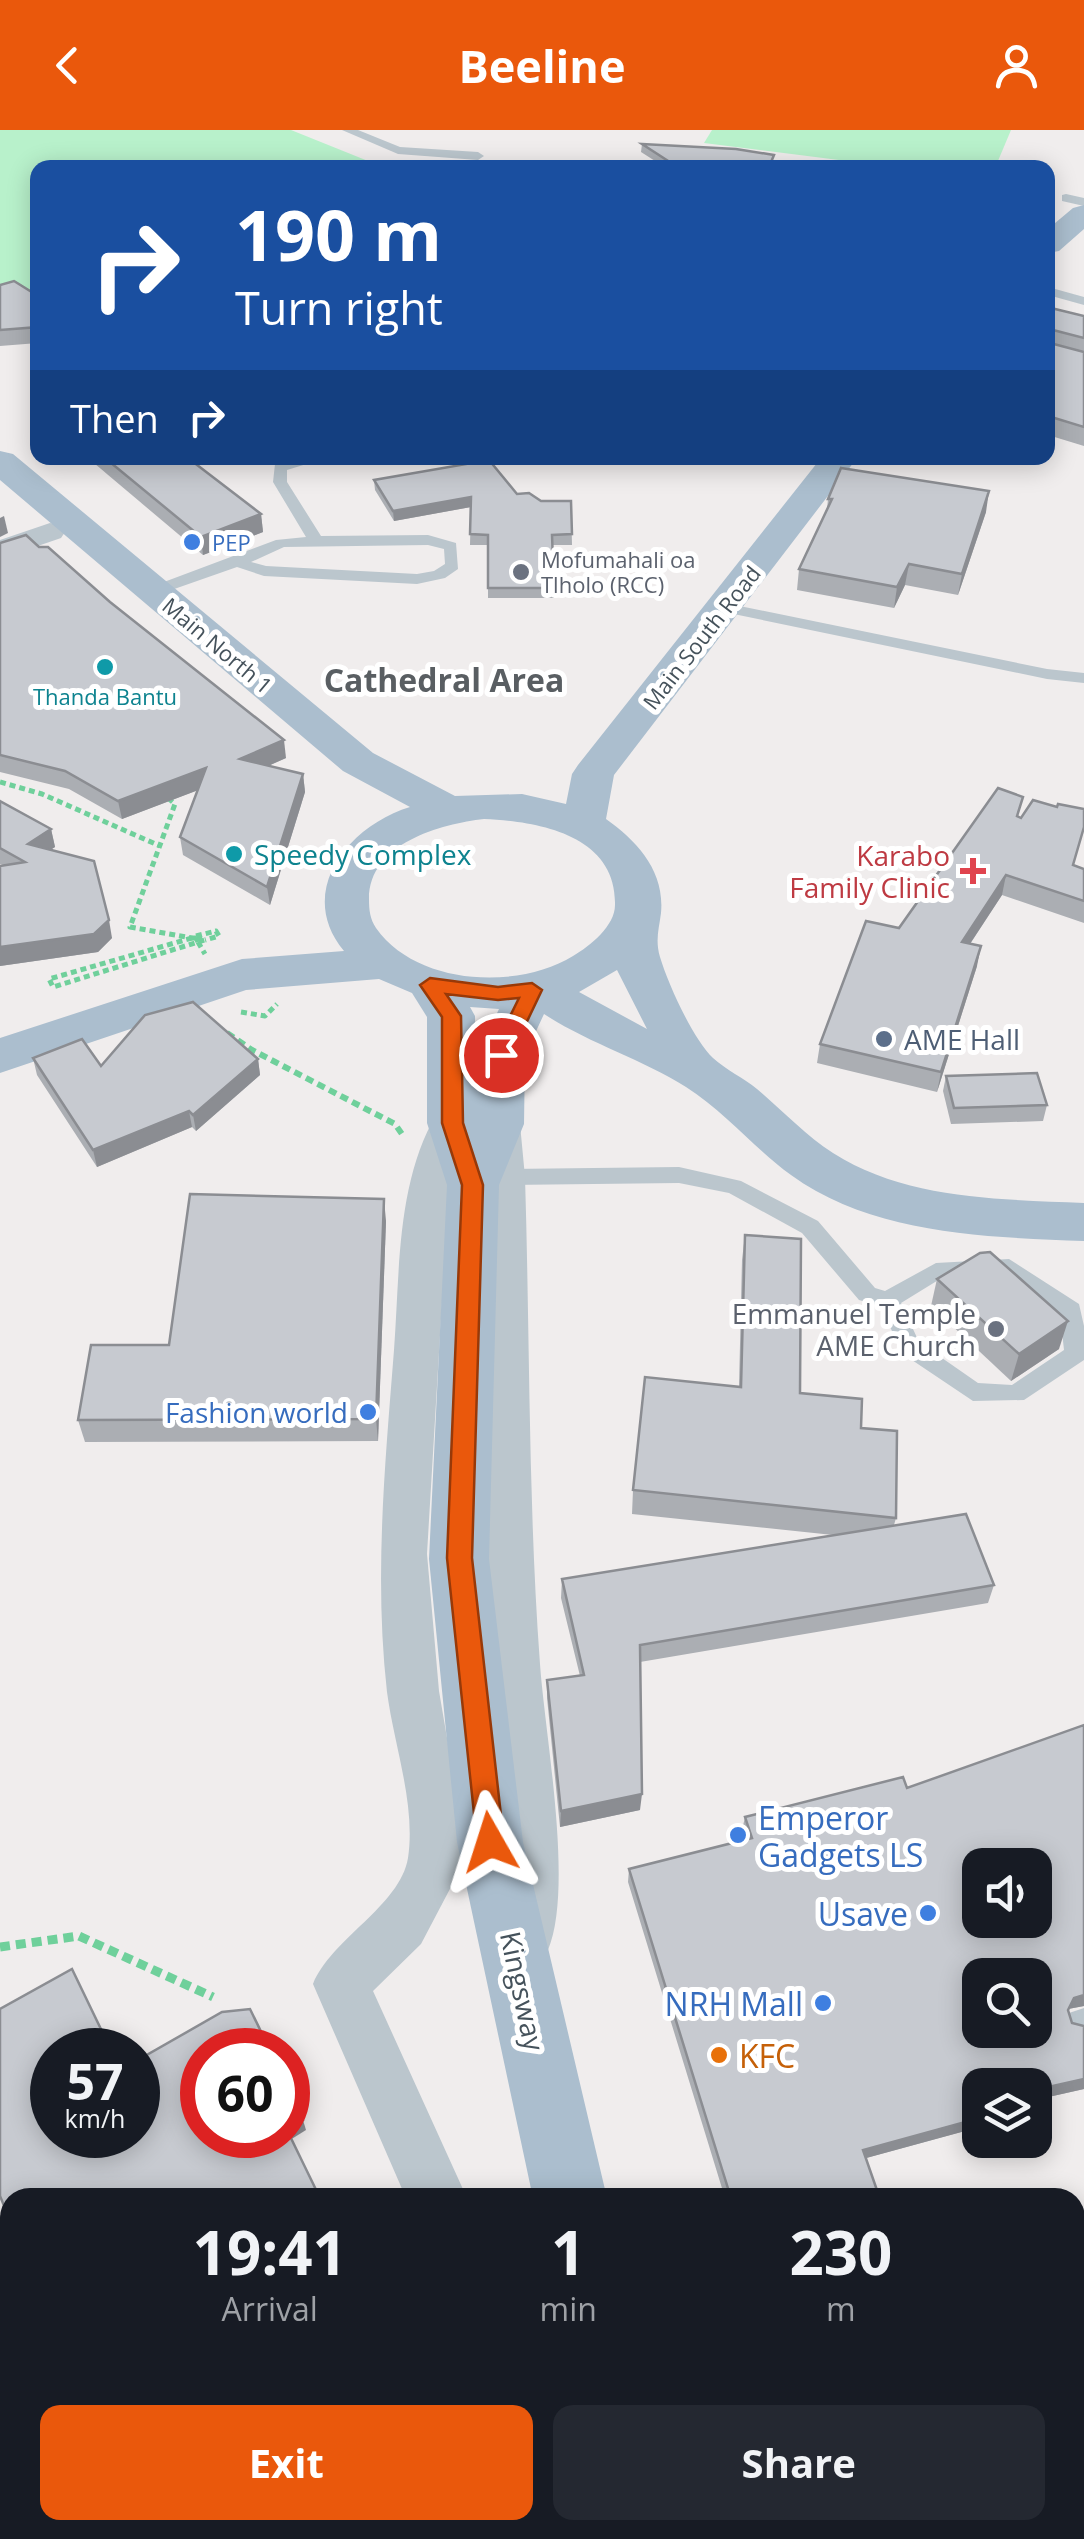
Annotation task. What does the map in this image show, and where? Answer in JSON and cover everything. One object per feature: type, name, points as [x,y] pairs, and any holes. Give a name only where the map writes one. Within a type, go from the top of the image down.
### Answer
[{"type":"main road","points":[[1055,232],[1073,202]]},
{"type":"main road","name":"Main North 1","points":[[0,462],[358,762],[449,810]]},
{"type":"main road","name":"Main South Road","points":[[520,807],[564,770],[795,465]]},
{"type":"main road","name":"Main South Road","points":[[584,825],[593,774],[834,465]]},
{"type":"main road","name":"Main North 1","points":[[0,490],[327,769],[361,819]]},
{"type":"main road","points":[[696,1069],[644,974],[632,938],[638,911],[636,878],[617,848],[584,825],[554,813],[520,807],[449,810],[420,818],[361,819],[347,898],[350,921],[362,943],[382,962],[430,985],[498,994],[543,994],[639,1046],[696,1069],[732,1091],[811,1163],[885,1198],[974,1217],[1084,1222]]},
{"type":"main road","points":[[265,990],[347,898]]},
{"type":"main road","points":[[543,994],[606,958],[627,936],[638,911]]},
{"type":"main road","points":[[0,1056],[382,962]]},
{"type":"main road","name":"Kingsway","points":[[430,985],[452,1016],[455,1133],[488,1181],[460,1558],[490,1842],[568,2188]]},
{"type":"main road","name":"Kingsway","points":[[455,1133],[543,994]]},
{"type":"street","points":[[0,550],[50,532]]},
{"type":"street","points":[[433,2188],[341,1984],[401,1924],[435,1866],[434,1820],[413,1692],[403,1554],[426,1218],[436,1157],[455,1133]]},
{"type":"lane","points":[[348,130],[398,150],[478,156]]},
{"type":"lane","points":[[391,130],[428,160]]},
{"type":"lane","points":[[1055,294],[1084,301]]},
{"type":"lane","points":[[288,465],[280,467],[280,482],[316,541]]},
{"type":"lane","points":[[154,592],[282,543],[428,540],[451,546],[453,566],[440,575],[417,578],[264,571],[237,562]]},
{"type":"lane","points":[[725,608],[1047,674],[1084,678]]},
{"type":"lane","points":[[488,1181],[679,1175],[734,1186],[810,1227],[867,1294],[888,1300],[936,1271],[1009,1267],[1071,1310],[1076,1354],[1016,1394],[973,1392],[911,1348],[888,1300]]},
{"type":"path","points":[[0,782],[42,794],[160,846]]},
{"type":"path","points":[[161,791],[175,804],[130,928],[205,940]]},
{"type":"path","points":[[140,960],[219,936],[216,931],[194,937]]},
{"type":"path","points":[[224,1031],[252,1050],[395,1124],[455,1133]]},
{"type":"path","points":[[0,1948],[79,1936],[213,1997]]},
{"type":"green space","points":[[0,130],[291,130],[366,160],[30,160],[30,301],[0,286]]},
{"type":"green space","points":[[712,130],[1011,130],[998,160],[839,160],[704,143]]},
{"type":"building","points":[[642,144],[774,155],[772,160],[667,160]]},
{"type":"building","points":[[14,281],[30,291],[30,328],[0,330],[0,285]]},
{"type":"building","points":[[1055,309],[1084,316],[1084,338],[1055,331]]},
{"type":"building","points":[[1055,344],[1084,352],[1084,427],[1055,418]]},
{"type":"building","points":[[114,465],[197,465],[261,514],[201,537]]},
{"type":"building","points":[[460,465],[493,465],[517,494],[529,493],[541,501],[571,501],[572,534],[552,535],[554,588],[488,588],[488,535],[470,534],[471,497],[393,511],[374,480]]},
{"type":"building","points":[[841,468],[989,491],[962,574],[909,564],[897,587],[799,569],[832,499],[828,499]]},
{"type":"building","points":[[26,535],[39,547],[48,547],[110,602],[284,740],[240,759],[303,774],[267,887],[180,837],[206,768],[118,801],[65,771],[0,755],[0,543]]},
{"type":"building","points":[[998,788],[1023,797],[1017,816],[1021,818],[1033,800],[1084,809],[1084,827],[1073,865],[1084,869],[1084,901],[1006,875],[962,942],[981,946],[941,1072],[820,1044],[866,921],[899,928]]},
{"type":"building","points":[[0,801],[51,829],[28,844],[94,861],[109,920],[94,934],[0,947],[0,866],[25,862],[0,848]]},
{"type":"building","points":[[193,1002],[258,1059],[193,1115],[189,1111],[93,1150],[33,1058],[82,1039],[101,1066],[145,1015]]},
{"type":"building","points":[[1037,1073],[1047,1105],[954,1108],[946,1076]]},
{"type":"building","points":[[190,1194],[384,1199],[376,1419],[78,1420],[91,1345],[169,1345]]},
{"type":"building","points":[[745,1235],[801,1239],[800,1393],[862,1399],[861,1428],[897,1431],[896,1518],[633,1490],[645,1377],[741,1387]]},
{"type":"building","points":[[990,1252],[1068,1321],[1019,1354],[937,1279],[980,1253]]},
{"type":"building","points":[[966,1514],[994,1585],[640,1645],[642,1794],[561,1811],[547,1680],[584,1675],[562,1579]]},
{"type":"building","name":"NRH Mall","points":[[1084,1725],[1084,1995],[1074,1998],[1068,2010],[1072,2023],[1084,2026],[1084,2079],[1052,2086],[1052,2068],[962,2068],[962,2123],[863,2150],[876,2188],[728,2188],[629,1869],[752,1838],[745,1817],[903,1777],[907,1788]]},
{"type":"building","points":[[72,1969],[100,2028],[30,2028],[30,2158],[160,2158],[160,2047],[180,2036],[180,2158],[301,2158],[315,2188],[0,2188],[0,2009]]},
{"type":"building","points":[[250,2009],[259,2028],[194,2028],[222,2012]]},
{"type":"place","name":"PEP","points":[[192,542]]},
{"type":"place","name":"Mofumahali oa Tlholo (RCC)","points":[[521,572]]},
{"type":"place","name":"Thanda Bantu","points":[[105,667]]},
{"type":"place","name":"Speedy Complex","points":[[234,854]]},
{"type":"place","name":"Karabo Family Clinic","points":[[973,871]]},
{"type":"place","name":"AME Hall","points":[[884,1039]]},
{"type":"place","name":"Emmanuel Temple AME Church","points":[[996,1329]]},
{"type":"place","name":"Fashion world","points":[[368,1412]]},
{"type":"place","name":"Emperor Gadgets LS","points":[[738,1835]]},
{"type":"place","name":"Usave","points":[[928,1913]]},
{"type":"place","name":"NRH Mall","points":[[823,2003]]},
{"type":"place","name":"KFC","points":[[719,2055]]},
{"type":"district","name":"Cathedral Area","points":[[444,679]]},
{"type":"route","points":[[490,1842],[460,1558],[473,1185],[452,1123],[452,1016],[430,985],[498,994],[532,990],[501,1055]]}]
